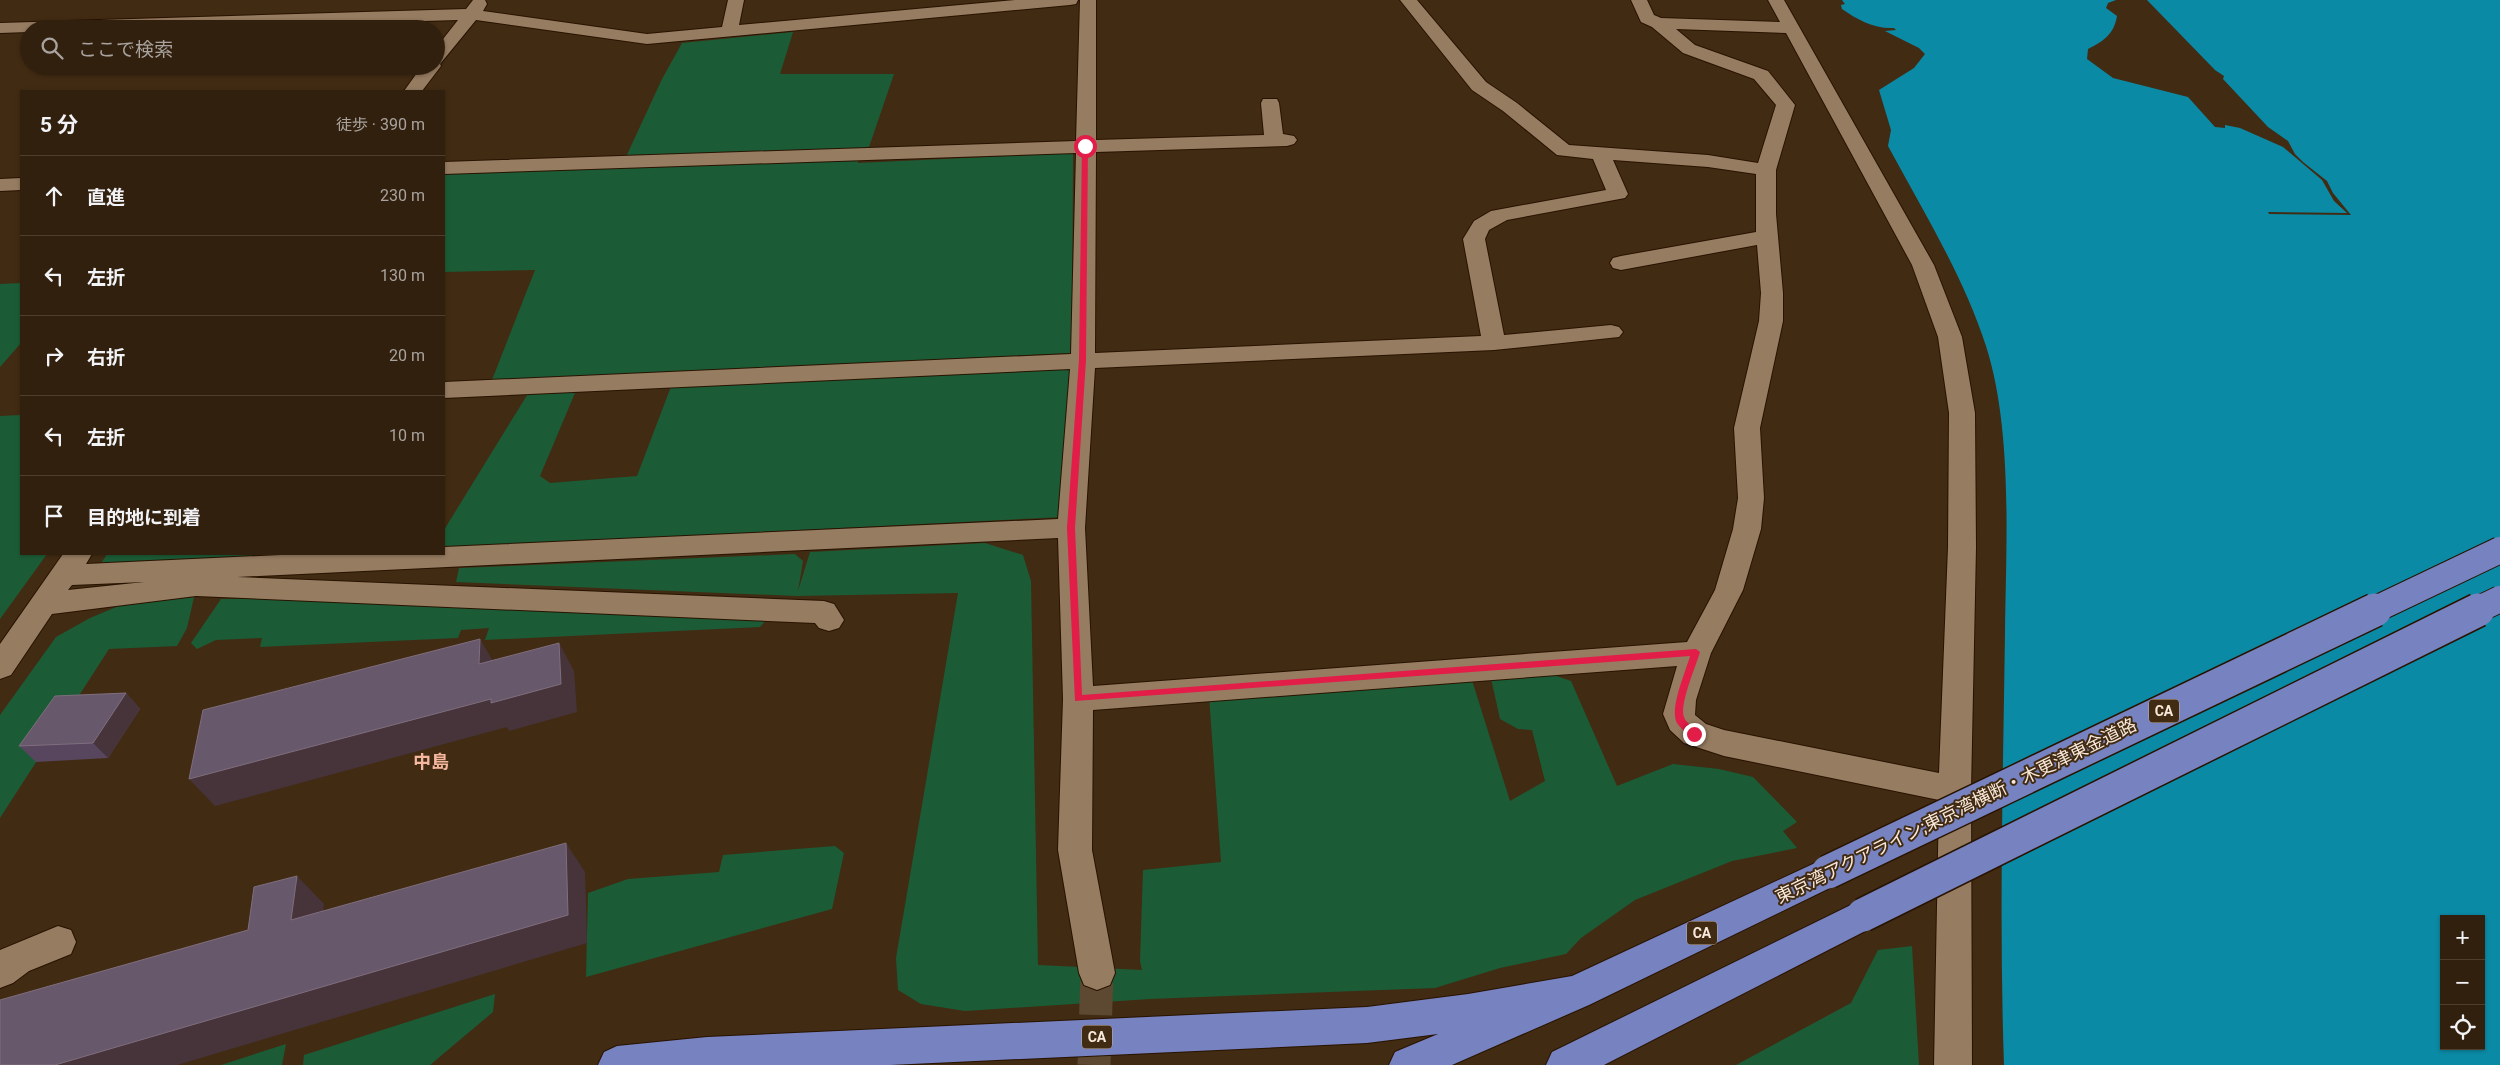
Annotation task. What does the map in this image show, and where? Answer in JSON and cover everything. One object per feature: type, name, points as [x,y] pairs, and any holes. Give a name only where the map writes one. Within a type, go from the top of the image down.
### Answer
[{"type":"highway","name":"東京湾アクアライン;東京湾横断・木更津東金道路","points":[[1408,1065],[1576,993],[2500,550]]},
{"type":"highway","points":[[1565,1065],[2500,599]]},
{"type":"highway","name":"CA","points":[[617,1065],[707,1054],[1367,1025],[1468,1012],[1576,993]]},
{"type":"highway","points":[[1585,1065],[1614,1041]]},
{"type":"street","points":[[729,33],[736,0]]},
{"type":"street","points":[[182,20],[477,7],[647,39],[729,33],[1070,0]]},
{"type":"street","points":[[1088,0],[1083,360],[1071,528],[1078,699],[1075,850],[1097,973]]},
{"type":"street","points":[[1408,0],[1479,86],[1510,107],[1559,149],[1574,154],[1670,158],[1766,170]]},
{"type":"street","points":[[1776,0],[1923,266],[1950,337],[1962,412],[1962,547],[1955,790],[1953,1065]]},
{"type":"street","points":[[1641,3],[1647,18],[1658,23],[1694,51],[1761,75],[1779,94],[1786,105],[1766,170],[1767,237],[1772,293],[1771,321],[1747,428],[1751,498],[1747,528],[1729,590],[1696,652],[1681,700],[1679,714],[1681,721],[1694,734],[1724,742],[1955,790]]},
{"type":"street","points":[[445,48],[477,7]]},
{"type":"street","points":[[1658,23],[1792,28]]},
{"type":"street","points":[[0,28],[20,27]]},
{"type":"street","points":[[414,90],[425,75]]},
{"type":"street","points":[[445,168],[1280,140],[1270,103]]},
{"type":"street","points":[[1494,342],[1474,239],[1476,231],[1492,218],[1503,214],[1618,194],[1601,155]]},
{"type":"street","points":[[0,185],[20,184]]},
{"type":"street","points":[[1620,263],[1767,237]]},
{"type":"street","points":[[445,390],[1494,342],[1611,332]]},
{"type":"street","points":[[445,551],[1071,528]]},
{"type":"street","points":[[0,667],[71,564],[321,555]]},
{"type":"street","points":[[44,604],[196,586],[824,612],[829,620]]},
{"type":"street","points":[[1078,699],[1696,652]]},
{"type":"street","points":[[0,971],[16,959],[58,942]]},
{"type":"green space","points":[[793,32],[780,74],[894,74],[868,150],[625,159],[662,79],[682,43]]},
{"type":"green space","points":[[1073,153],[1072,353],[492,380],[535,270],[445,272],[445,174],[858,157],[858,163]]},
{"type":"green space","points":[[20,283],[20,344],[0,367],[0,284]]},
{"type":"green space","points":[[1073,365],[1063,517],[445,548],[445,528],[529,392],[575,393],[540,476],[550,483],[637,476],[672,384]]},
{"type":"green space","points":[[20,415],[20,555],[46,555],[0,619],[0,416]]},
{"type":"green space","points":[[985,543],[1023,555],[1031,581],[1038,965],[1142,970],[1140,961],[1143,870],[1221,862],[1209,696],[1470,674],[1510,801],[1545,781],[1532,730],[1518,729],[1500,719],[1490,674],[1542,671],[1571,681],[1617,786],[1673,764],[1719,769],[1753,777],[1797,822],[1783,831],[1797,848],[1732,861],[1635,900],[1581,938],[1566,954],[1500,968],[1435,988],[1150,999],[965,1011],[921,1004],[898,990],[896,958],[958,593],[797,596],[456,582],[459,568],[795,554],[803,561],[798,591],[810,552]]},
{"type":"green space","points":[[106,555],[303,555],[100,565]]},
{"type":"green space","points":[[194,597],[187,628],[177,646],[109,649],[0,818],[0,715],[56,637],[90,618],[121,605]]},
{"type":"green space","points":[[323,598],[767,619],[760,627],[485,640],[489,628],[461,630],[458,638],[260,647],[262,638],[216,640],[197,649],[191,643],[221,599]]},
{"type":"green space","points":[[835,846],[844,853],[832,909],[586,977],[588,893],[628,879],[719,872],[723,855]]},
{"type":"green space","points":[[1912,946],[1919,1065],[1736,1065],[1851,1003],[1878,950]]},
{"type":"green space","points":[[495,994],[493,1012],[430,1065],[303,1065],[304,1055]]},
{"type":"green space","points":[[286,1044],[282,1065],[221,1065]]},
{"type":"water","points":[[1842,0],[2116,0],[2108,3],[2106,8],[2117,16],[2116,22],[2111,32],[2103,40],[2088,49],[2087,59],[2113,78],[2188,97],[2215,127],[2225,128],[2225,125],[2240,128],[2283,147],[2322,180],[2334,201],[2347,213],[2268,212],[2269,214],[2351,215],[2333,193],[2327,181],[2295,154],[2288,141],[2268,127],[2223,79],[2224,76],[2215,70],[2147,0],[2500,0],[2500,1065],[2004,1065],[2002,795],[2007,525],[2004,451],[1995,379],[1986,346],[1966,294],[1942,244],[1888,146],[1891,130],[1879,90],[1914,68],[1925,54],[1919,48],[1885,31],[1896,30],[1894,28],[1880,27],[1860,20],[1842,9],[1841,5],[1845,4]]},
{"type":"building","points":[[480,639],[479,664],[559,643],[561,684],[491,703],[491,699],[189,779],[203,710]]},
{"type":"building","points":[[126,693],[93,743],[19,746],[55,696]]},
{"type":"building","points":[[566,843],[568,915],[55,1065],[0,1065],[0,1000],[248,930],[254,887],[297,876],[291,920]]},
{"type":"tunnel","points":[[1094,1065],[1097,973]]},
{"type":"district","name":"中島","points":[[431,762]]},
{"type":"route","points":[[1085,146],[1083,360],[1071,528],[1078,699],[1696,652],[1681,700],[1679,714],[1681,721],[1694,734]]}]
